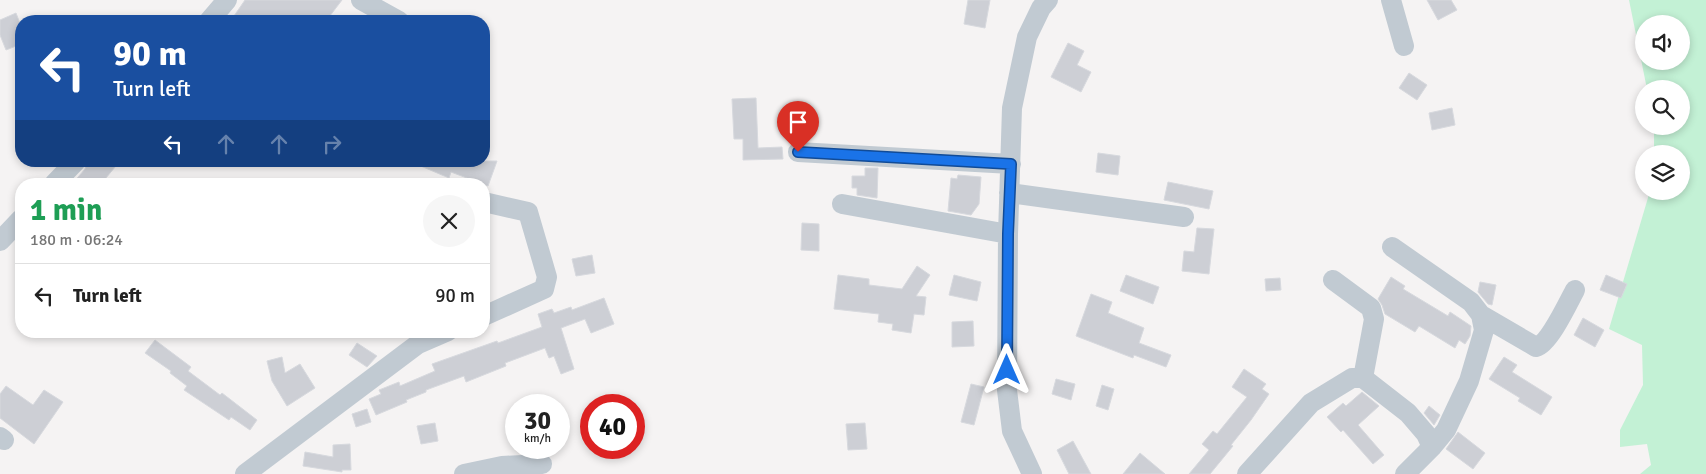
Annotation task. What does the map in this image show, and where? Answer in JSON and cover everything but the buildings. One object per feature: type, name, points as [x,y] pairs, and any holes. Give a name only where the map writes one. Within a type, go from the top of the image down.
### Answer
[{"type":"street","points":[[214,15],[228,0]]},
{"type":"street","points":[[361,0],[388,15]]},
{"type":"street","points":[[1032,474],[1012,431],[1006,390],[1009,193],[1012,108],[1026,38],[1041,8],[1048,0]]},
{"type":"street","points":[[1391,0],[1404,46]]},
{"type":"street","points":[[798,152],[1011,164]]},
{"type":"street","points":[[60,178],[70,167]]},
{"type":"street","points":[[1009,193],[1184,217]]},
{"type":"street","points":[[490,203],[528,212],[547,277],[544,289],[490,313]]},
{"type":"street","points":[[842,204],[1008,234]]},
{"type":"street","points":[[0,241],[15,225]]},
{"type":"street","points":[[1392,247],[1471,302],[1480,315],[1484,330],[1469,381],[1446,430],[1405,474]]},
{"type":"street","points":[[1333,280],[1371,308],[1374,319],[1363,378]]},
{"type":"street","points":[[1480,315],[1536,347],[1541,346],[1575,290]]},
{"type":"street","points":[[259,471],[418,344],[432,338]]},
{"type":"street","points":[[1247,474],[1311,404],[1352,378],[1363,378],[1408,413],[1426,434],[1432,447]]},
{"type":"street","points":[[464,474],[502,466],[542,464]]},
{"type":"green space","points":[[1629,0],[1706,0],[1706,474],[1640,474],[1651,465],[1647,444],[1620,447],[1620,430],[1643,385],[1642,345],[1609,329],[1647,200],[1690,200],[1690,145],[1654,145],[1654,135],[1690,135],[1690,80],[1645,80],[1643,70],[1690,70],[1690,15],[1635,15],[1635,30]]},
{"type":"route","points":[[798,152],[1011,164],[1008,234],[1007,370]]}]
